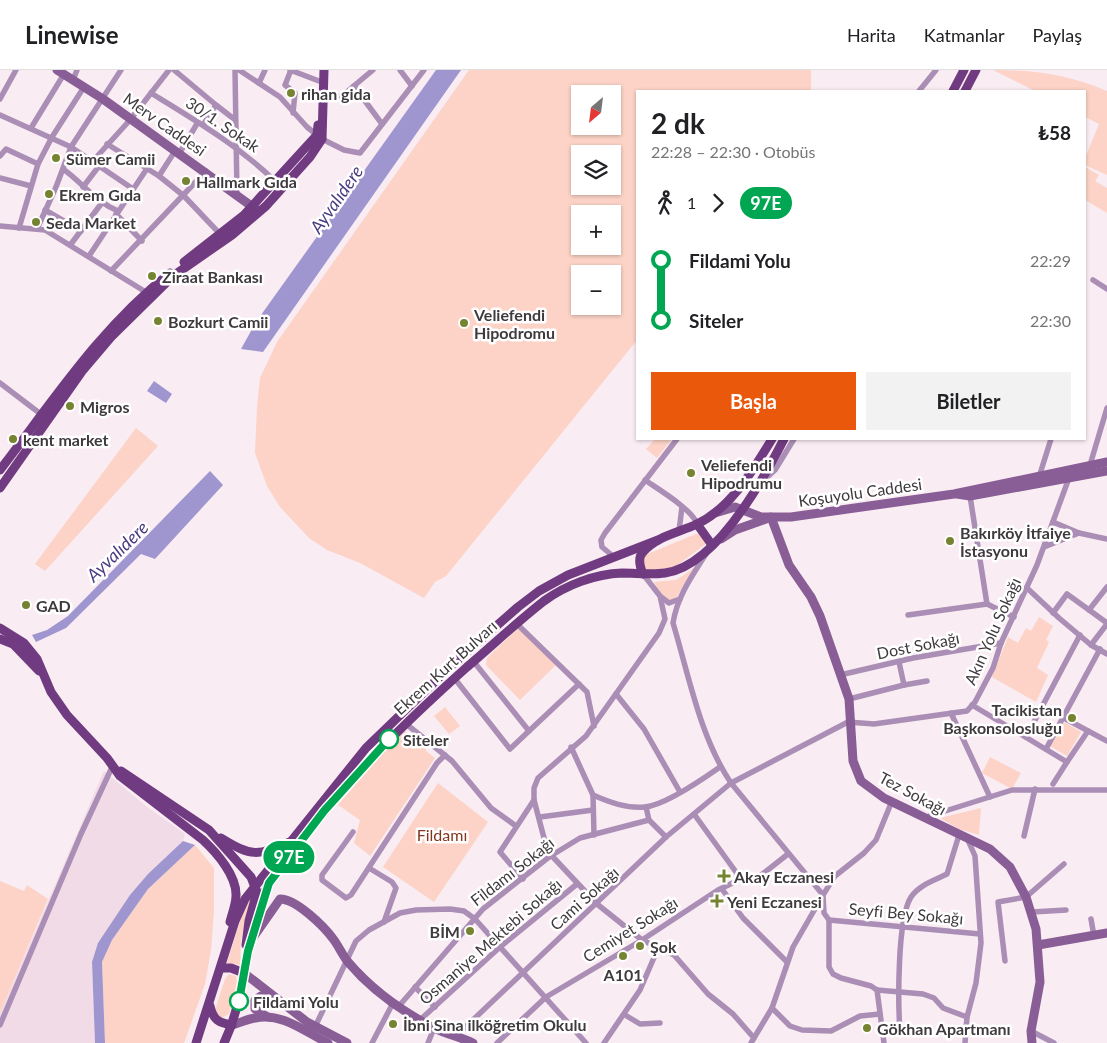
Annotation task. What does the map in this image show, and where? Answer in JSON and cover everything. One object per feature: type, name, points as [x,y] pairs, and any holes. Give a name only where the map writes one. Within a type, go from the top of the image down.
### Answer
[{"type":"main road","points":[[0,470],[84,358],[150,294],[220,234],[255,210],[276,182],[320,137],[319,70]]},
{"type":"main road","points":[[0,488],[82,370],[150,294],[232,235],[310,157],[320,137],[324,101],[324,70]]},
{"type":"main road","points":[[954,90],[964,70]]},
{"type":"main road","points":[[966,90],[976,70]]},
{"type":"main road","name":"Ekrem Kurt Bulvarı","points":[[225,952],[244,899],[366,748],[488,633],[539,591],[568,575],[696,524],[712,514],[737,490],[771,440]]},
{"type":"main road","name":"Ekrem Kurt Bulvarı","points":[[248,951],[270,880],[324,811],[381,746],[405,723],[517,624],[546,600],[565,589],[605,575],[666,573],[678,570],[703,553],[743,510],[783,440]]},
{"type":"main road","points":[[696,524],[712,545]]},
{"type":"main road","points":[[643,574],[640,555],[658,540]]},
{"type":"main road","points":[[0,628],[24,643],[38,659],[42,675]]},
{"type":"main road","points":[[0,638],[13,644],[42,675],[67,715],[129,785],[203,840],[223,864],[234,883],[236,897],[225,952],[210,1006],[196,1043]]},
{"type":"main road","points":[[113,766],[245,852],[266,852],[290,842]]},
{"type":"main road","points":[[209,830],[255,884],[257,894],[246,933],[248,951],[244,973],[232,1025],[224,1043]]},
{"type":"main road","points":[[223,864],[228,864],[233,856]]},
{"type":"main road","points":[[221,968],[231,968],[244,973]]},
{"type":"main road","points":[[210,1006],[214,1018],[218,1022],[232,1025]]},
{"type":"street","points":[[0,99],[16,70]]},
{"type":"street","points":[[73,80],[78,70]]},
{"type":"street","points":[[37,229],[71,147],[121,70]]},
{"type":"street","points":[[92,162],[106,144],[130,120],[169,70]]},
{"type":"street","points":[[174,70],[234,119]]},
{"type":"street","points":[[235,70],[234,119],[237,150],[237,195]]},
{"type":"street","points":[[239,70],[280,97],[293,113],[320,137],[344,150],[360,153],[424,70]]},
{"type":"street","points":[[259,83],[265,70]]},
{"type":"street","points":[[293,113],[295,94],[285,85],[291,70],[319,81]]},
{"type":"street","points":[[324,101],[343,95],[373,70]]},
{"type":"street","points":[[400,70],[412,86]]},
{"type":"street","points":[[921,90],[936,70]]},
{"type":"street","points":[[31,128],[61,72]]},
{"type":"street","name":"Merv Caddesi","points":[[61,72],[206,171],[255,210]]},
{"type":"street","points":[[354,86],[382,124]]},
{"type":"street","points":[[19,228],[38,164],[52,137],[84,87]]},
{"type":"street","name":"30/1. Sokak","points":[[151,94],[200,124],[237,150],[259,166],[276,182]]},
{"type":"street","points":[[159,176],[216,104]]},
{"type":"street","points":[[0,115],[71,147],[133,189]]},
{"type":"street","points":[[106,144],[146,170],[159,176],[184,196],[220,234]]},
{"type":"street","points":[[0,156],[6,149],[38,164]]},
{"type":"street","points":[[83,187],[99,166]]},
{"type":"street","points":[[63,169],[101,204],[117,213],[142,240]]},
{"type":"street","points":[[89,256],[146,170]]},
{"type":"street","points":[[111,271],[206,171]]},
{"type":"street","points":[[0,178],[31,186]]},
{"type":"street","points":[[72,244],[101,204]]},
{"type":"street","points":[[45,210],[81,231]]},
{"type":"street","points":[[0,226],[45,230],[72,244],[111,271],[150,294]]},
{"type":"street","points":[[1093,280],[1107,289]]},
{"type":"street","points":[[0,383],[42,415]]},
{"type":"street","points":[[1090,465],[1107,408]]},
{"type":"street","points":[[614,557],[602,547],[601,540],[676,440]]},
{"type":"street","points":[[756,489],[775,470],[793,440]]},
{"type":"street","points":[[1038,477],[1051,440]]},
{"type":"street","name":"Koşuyolu Caddesi","points":[[954,494],[970,496],[1067,474],[1090,465],[1107,462]]},
{"type":"street","name":"Koşuyolu Caddesi","points":[[771,517],[792,517],[954,494],[1038,477],[1107,471]]},
{"type":"street","name":"Akın Yolu Sokağı","points":[[851,723],[874,724],[967,711],[993,668],[1001,643],[1027,588],[1053,522],[1067,474]]},
{"type":"street","points":[[645,480],[682,507],[695,520],[696,524]]},
{"type":"street","points":[[970,496],[987,604]]},
{"type":"street","points":[[679,531],[682,507]]},
{"type":"street","points":[[712,514],[736,508],[750,514],[771,517]]},
{"type":"street","points":[[771,517],[735,530],[712,545],[680,599],[673,623],[704,728],[720,767],[731,783],[823,894],[824,913],[829,920],[830,967],[833,974],[871,986],[877,990],[923,994],[934,998],[943,1008],[967,1017]]},
{"type":"street","name":"Tez Sokağı","points":[[771,517],[789,565],[811,597],[817,610],[849,699],[853,761],[861,781],[877,794],[990,849],[1010,867],[1026,897],[1032,912],[1038,945],[1040,982],[1031,1031],[1032,1043]]},
{"type":"street","points":[[1053,522],[1079,533],[1107,539]]},
{"type":"street","points":[[1044,547],[1079,533]]},
{"type":"street","points":[[643,574],[660,596],[669,603],[680,599]]},
{"type":"street","points":[[1089,610],[1107,587]]},
{"type":"street","points":[[1027,588],[1053,613],[1092,645],[1104,650],[1046,749]]},
{"type":"street","points":[[1053,613],[1066,594],[1107,624],[1092,645]]},
{"type":"street","points":[[660,596],[665,619],[659,633],[586,736],[571,747],[538,778],[534,788],[534,800],[551,856],[596,904],[642,940],[674,955],[708,994],[733,1014],[753,1040],[772,1008],[792,947],[823,894],[836,876],[864,853],[876,840],[892,801]]},
{"type":"street","points":[[908,615],[987,604],[1014,617]]},
{"type":"street","points":[[665,619],[673,623]]},
{"type":"street","points":[[517,624],[587,692],[594,726]]},
{"type":"street","points":[[1026,736],[1080,635]]},
{"type":"street","name":"Dost Sokağı","points":[[840,675],[1001,643]]},
{"type":"street","points":[[474,662],[529,731]]},
{"type":"street","points":[[899,662],[904,685]]},
{"type":"street","points":[[454,679],[510,749],[579,684]]},
{"type":"street","points":[[849,699],[928,681]]},
{"type":"street","points":[[616,694],[644,729],[680,792]]},
{"type":"street","points":[[972,705],[1068,762]]},
{"type":"street","points":[[952,712],[990,797]]},
{"type":"street","points":[[1064,718],[1107,741]]},
{"type":"street","points":[[405,723],[445,755],[491,808],[516,826]]},
{"type":"street","name":"Cami Sokağı","points":[[457,1035],[666,838],[731,783],[851,723]]},
{"type":"street","points":[[1053,784],[1088,731]]},
{"type":"street","points":[[571,747],[593,795],[594,835]]},
{"type":"street","points":[[353,832],[322,875],[322,880],[346,898],[352,895],[437,764],[445,755]]},
{"type":"street","points":[[0,1025],[81,834],[113,766]]},
{"type":"street","points":[[593,795],[612,804],[646,807],[680,792],[720,767]]},
{"type":"street","points":[[1024,836],[1036,789]]},
{"type":"street","points":[[926,817],[1012,790],[1107,790]]},
{"type":"street","points":[[522,879],[500,852],[534,800]]},
{"type":"street","points":[[646,807],[649,820],[666,838]]},
{"type":"street","points":[[540,817],[593,810]]},
{"type":"street","points":[[694,814],[741,879]]},
{"type":"street","name":"Fildamı Sokağı","points":[[372,1043],[396,1004],[494,900],[551,856],[580,838],[649,820]]},
{"type":"street","points":[[900,1031],[897,992],[904,925],[911,896],[920,888],[947,874],[963,837]]},
{"type":"street","points":[[963,837],[975,856],[980,934],[976,983],[967,1017],[965,1043]]},
{"type":"street","name":"Cemiyet Sokağı","points":[[497,1043],[546,997],[642,940],[722,888],[741,879],[760,876],[788,854]]},
{"type":"street","points":[[1005,961],[998,902],[1026,897],[1064,864]]},
{"type":"street","points":[[369,868],[392,882],[396,888],[384,922]]},
{"type":"street","name":"Osmaniye Mektebi Sokağı","points":[[421,1020],[500,946],[577,884]]},
{"type":"street","points":[[722,888],[743,918],[787,962]]},
{"type":"street","points":[[250,941],[274,905],[280,899],[287,899],[309,915],[328,933],[347,961],[396,1004],[434,1028],[457,1035],[473,1043]]},
{"type":"street","points":[[315,1027],[356,940],[400,913],[433,909],[464,911],[475,919],[586,1043]]},
{"type":"street","points":[[1032,912],[1066,910]]},
{"type":"street","points":[[1091,919],[1094,936]]},
{"type":"street","name":"Seyfi Bey Sokağı","points":[[829,920],[904,925],[980,934]]},
{"type":"street","points":[[1038,945],[1107,933]]},
{"type":"street","points":[[604,1043],[625,1015],[652,966],[658,946]]},
{"type":"street","points":[[244,973],[297,1015],[315,1027],[347,1043]]},
{"type":"street","points":[[414,987],[435,1007]]},
{"type":"street","points":[[877,990],[884,1043]]},
{"type":"street","points":[[267,1016],[255,1009],[255,1000],[261,996],[297,1015]]},
{"type":"street","points":[[772,1008],[790,1026],[802,1030],[831,1031],[860,1016],[880,1014]]},
{"type":"street","points":[[625,1015],[640,1024],[660,1023]]},
{"type":"street","points":[[232,1025],[252,1018],[267,1016],[281,1018],[328,1043]]},
{"type":"street","points":[[428,1043],[434,1028]]},
{"type":"street","points":[[1031,1031],[1054,1043]]},
{"type":"shaded area","points":[[436,70],[461,70],[263,352],[241,349],[256,322]]},
{"type":"shaded area","points":[[154,381],[172,394],[166,403],[147,391]]},
{"type":"shaded area","points":[[210,471],[223,485],[155,559],[141,554],[66,628],[36,642],[32,635],[47,630],[68,616]]},
{"type":"shaded area","points":[[104,771],[146,806],[185,834],[183,841],[148,874],[92,962],[95,1043],[0,1043],[0,1013]]},
{"type":"shaded area","points":[[183,841],[195,845],[148,889],[112,940],[102,962],[105,1043],[95,1043],[92,962],[98,943],[130,895],[148,874]]},
{"type":"green space","name":"Veliefendi Hipodromu","points":[[469,70],[811,70],[811,90],[636,90],[636,341],[446,576],[435,582],[424,598],[360,563],[327,550],[309,538],[280,507],[267,486],[255,453],[260,378],[277,342]]},
{"type":"green space","points":[[993,70],[1051,74],[1107,91],[1107,175],[1086,165],[1086,156],[1099,124],[1086,118],[1086,90],[1033,90]]},
{"type":"green space","points":[[1086,168],[1099,175],[1095,181],[1107,188],[1107,213],[1086,201]]},
{"type":"green space","points":[[136,428],[158,446],[45,571],[35,564]]},
{"type":"green space","points":[[654,440],[671,440],[657,458],[646,449]]},
{"type":"green space","points":[[699,534],[707,543],[679,564],[668,569],[647,570],[644,567],[643,557],[645,555]]},
{"type":"green space","points":[[697,566],[674,601],[664,598],[654,582],[676,580]]},
{"type":"green space","points":[[1039,617],[1053,626],[1046,640],[1049,642],[1037,668],[1048,675],[1036,702],[992,677],[1008,637],[1018,643],[1026,628],[1031,631]]},
{"type":"green space","points":[[519,627],[556,665],[520,700],[486,665],[487,658]]},
{"type":"green space","points":[[445,707],[460,726],[449,734],[434,716]]},
{"type":"green space","points":[[1064,722],[1081,732],[1067,756],[1050,746]]},
{"type":"green space","points":[[403,730],[424,743],[426,751],[435,758],[370,856],[354,843],[360,820],[338,805]]},
{"type":"green space","points":[[990,757],[1021,773],[1012,789],[982,773]]},
{"type":"green space","name":"Fildamı","points":[[438,783],[488,822],[434,902],[383,867]]},
{"type":"green space","points":[[981,808],[979,835],[959,829],[940,818]]},
{"type":"green space","points":[[195,845],[214,868],[214,911],[211,950],[205,984],[184,1043],[105,1043],[102,962],[112,940],[148,889]]},
{"type":"green space","points":[[0,881],[24,891],[27,885],[48,899],[0,1013]]},
{"type":"green space","points":[[252,893],[241,940],[240,965],[227,963],[242,914]]},
{"type":"green space","points":[[229,974],[236,976],[237,982],[229,1014],[221,1018],[215,1010],[225,979]]},
{"type":"bus line","name":"97E","points":[[239,1001],[248,951],[269,883],[324,811],[389,739]]},
{"type":"place","name":"rihan gida","points":[[291,93]]},
{"type":"place","name":"Sümer Camii","points":[[56,158]]},
{"type":"place","name":"Hallmark Gıda","points":[[186,181]]},
{"type":"place","name":"Ekrem Gıda","points":[[49,194]]},
{"type":"place","name":"Seda Market","points":[[36,222]]},
{"type":"place","name":"Ziraat Bankası","points":[[152,276]]},
{"type":"place","name":"Bozkurt Camii","points":[[158,321]]},
{"type":"place","name":"Veliefendi Hipodromu","points":[[464,323]]},
{"type":"place","name":"Migros","points":[[70,406]]},
{"type":"place","name":"kent market","points":[[13,439]]},
{"type":"place","name":"Veliefendi Hipodrumu","points":[[691,473]]},
{"type":"place","name":"Bakırköy İtfaiye İstasyonu","points":[[950,541]]},
{"type":"place","name":"GAD","points":[[26,605]]},
{"type":"place","name":"Tacikistan Başkonsolosluğu","points":[[1072,718]]},
{"type":"place","name":"Siteler","points":[[389,739]]},
{"type":"place","name":"Akay Eczanesi","points":[[724,876]]},
{"type":"place","name":"Yeni Eczanesi","points":[[717,901]]},
{"type":"place","name":"BİM","points":[[470,931]]},
{"type":"place","name":"Şok","points":[[640,946]]},
{"type":"place","name":"A101","points":[[623,956]]},
{"type":"place","name":"Fildami Yolu","points":[[239,1001]]},
{"type":"place","name":"İbni Sina ilköğretim Okulu","points":[[393,1024]]},
{"type":"place","name":"Gökhan Apartmanı","points":[[867,1028]]},
{"type":"water label","name":"Ayvalıdere","points":[[336,199]]},
{"type":"water label","name":"Ayvalıdere","points":[[117,551]]}]
